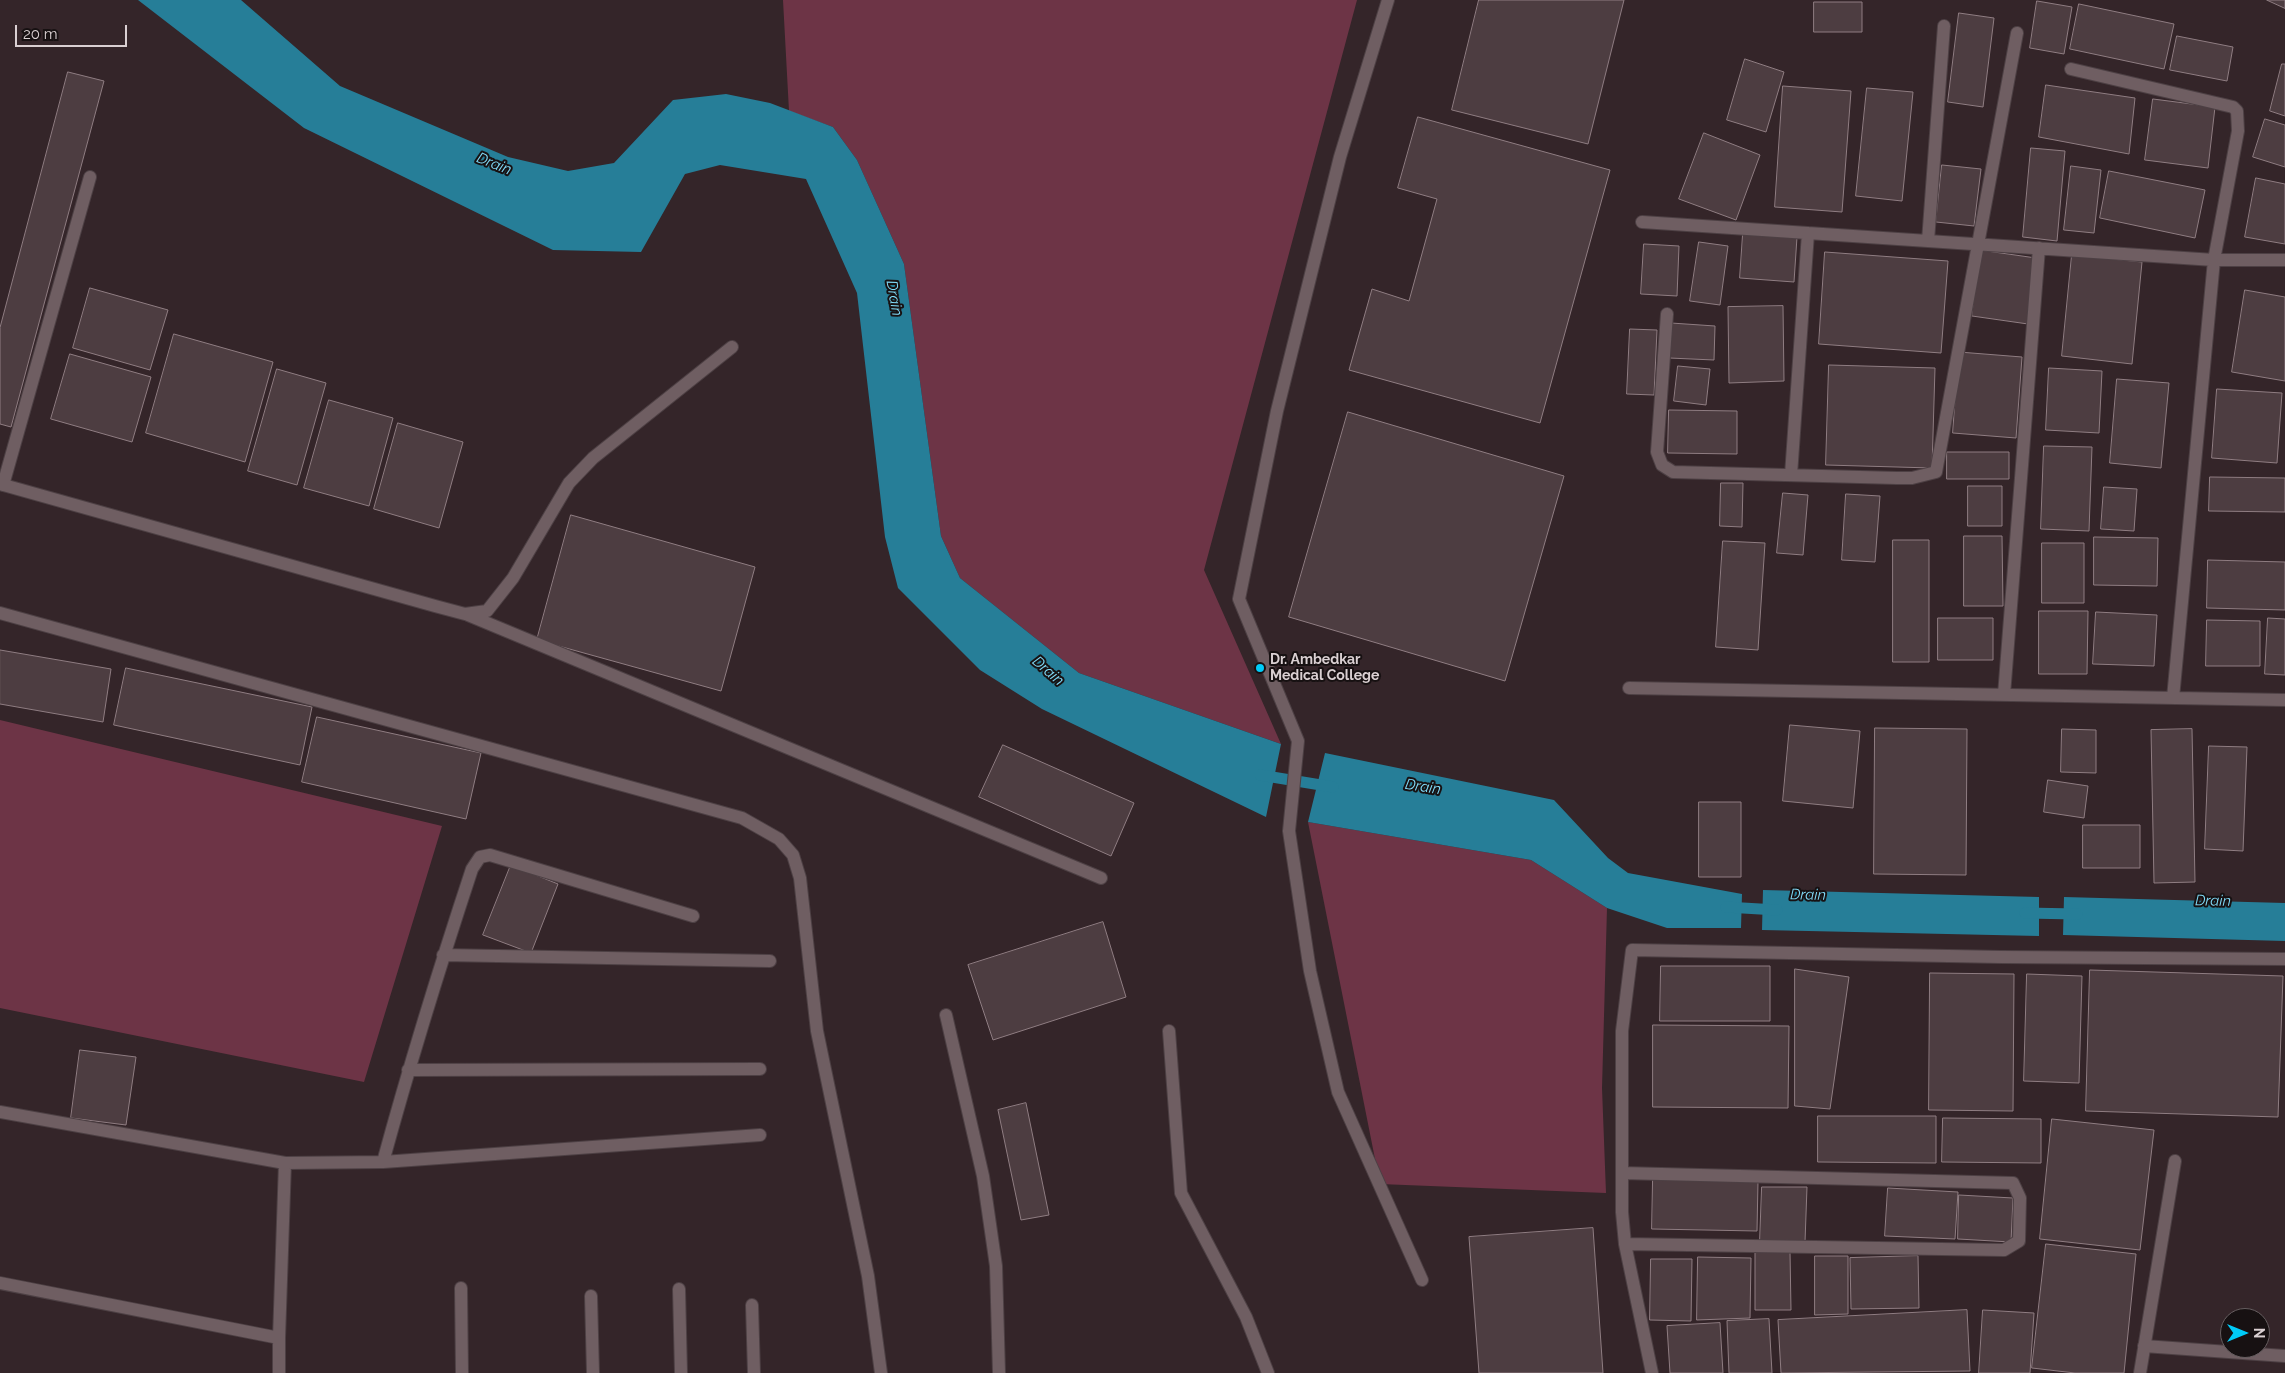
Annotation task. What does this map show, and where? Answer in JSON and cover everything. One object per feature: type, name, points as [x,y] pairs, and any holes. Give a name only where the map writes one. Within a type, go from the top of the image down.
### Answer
[{"type":"street","points":[[1388,0],[1340,157],[1277,411],[1239,599],[1298,740],[1289,831],[1310,971],[1338,1092],[1422,1280]]},
{"type":"street","points":[[1928,240],[1944,26]]},
{"type":"street","points":[[1667,314],[1657,452],[1662,464],[1673,472],[1912,478],[1936,472],[2018,33]]},
{"type":"street","points":[[2070,69],[2234,106],[2237,111],[2238,131],[2214,260],[2173,698]]},
{"type":"street","points":[[90,177],[1,484],[465,614],[1101,878]]},
{"type":"street","points":[[1642,222],[2214,260],[2285,260]]},
{"type":"street","points":[[1791,475],[1808,233]]},
{"type":"street","points":[[2004,695],[2039,248]]},
{"type":"street","points":[[465,614],[487,611],[513,578],[570,483],[593,458],[732,347]]},
{"type":"street","points":[[0,613],[742,818],[779,839],[793,855],[800,878],[817,1031],[868,1276],[881,1373]]},
{"type":"street","points":[[1629,688],[2285,700]]},
{"type":"street","points":[[384,1162],[408,1070],[443,955],[472,869],[480,857],[490,855],[693,916]]},
{"type":"street","points":[[1652,1373],[1625,1244],[1622,1212],[1622,1031],[1632,950],[1991,957],[2285,960]]},
{"type":"street","points":[[443,955],[770,961]]},
{"type":"street","points":[[946,1015],[985,1185],[996,1266],[999,1373]]},
{"type":"street","points":[[1169,1031],[1181,1193],[1246,1317],[1268,1373]]},
{"type":"street","points":[[408,1070],[760,1068]]},
{"type":"street","points":[[0,1112],[285,1163],[384,1162],[760,1135]]},
{"type":"street","points":[[2140,1373],[2175,1161]]},
{"type":"street","points":[[280,1373],[279,1338],[285,1163]]},
{"type":"street","points":[[1622,1173],[2012,1183],[2020,1198],[2019,1240],[2004,1250],[1625,1244]]},
{"type":"street","points":[[0,1283],[279,1338]]},
{"type":"street","points":[[461,1288],[462,1373]]},
{"type":"street","points":[[679,1290],[681,1373]]},
{"type":"street","points":[[591,1296],[594,1373]]},
{"type":"street","points":[[752,1305],[754,1373]]},
{"type":"street","points":[[2144,1346],[2285,1356]]},
{"type":"shaded area","points":[[783,0],[1357,0],[1204,570],[1281,744],[1079,673],[960,578],[941,536],[904,264],[857,160],[833,127],[789,111]]},
{"type":"shaded area","points":[[0,720],[442,826],[364,1082],[0,1008]]},
{"type":"shaded area","points":[[1308,822],[1531,860],[1607,908],[1602,1088],[1606,1193],[1380,1184]]},
{"type":"water","points":[[138,0],[241,0],[340,86],[508,157],[568,171],[614,163],[673,100],[726,94],[770,103],[833,127],[857,160],[904,264],[941,536],[960,578],[1079,673],[1281,744],[1266,817],[1042,709],[980,670],[898,588],[885,537],[857,293],[806,179],[720,165],[685,174],[641,252],[553,250],[304,128]]},
{"type":"water","points":[[1325,753],[1554,800],[1608,858],[1628,873],[1742,894],[1741,928],[1667,928],[1607,908],[1531,860],[1308,822]]},
{"type":"water","points":[[1763,890],[2039,897],[2039,936],[1762,930]]},
{"type":"water","points":[[2064,897],[2285,903],[2285,941],[2063,935]]},
{"type":"building","points":[[1479,0],[1624,0],[1588,144],[1452,110]]},
{"type":"building","points":[[2267,0],[2285,0],[2285,8]]},
{"type":"building","points":[[2037,1],[2072,7],[2064,54],[2030,48]]},
{"type":"building","points":[[1814,2],[1862,2],[1862,32],[1814,32]]},
{"type":"building","points":[[2079,4],[2174,24],[2164,69],[2070,49]]},
{"type":"building","points":[[1959,13],[1994,18],[1983,107],[1948,102]]},
{"type":"building","points":[[2177,36],[2233,47],[2227,81],[2170,70]]},
{"type":"building","points":[[1745,59],[1784,72],[1766,132],[1727,120]]},
{"type":"building","points":[[2282,64],[2285,64],[2285,116],[2270,111]]},
{"type":"building","points":[[68,72],[104,81],[11,427],[0,424],[0,328]]},
{"type":"building","points":[[2046,85],[2135,98],[2129,154],[2039,137]]},
{"type":"building","points":[[1783,86],[1851,91],[1842,212],[1775,207]]},
{"type":"building","points":[[1867,88],[1913,92],[1902,201],[1856,196]]},
{"type":"building","points":[[2153,99],[2215,107],[2208,168],[2145,160]]},
{"type":"building","points":[[1418,117],[1610,170],[1540,423],[1349,370],[1372,289],[1409,301],[1437,199],[1398,188]]},
{"type":"building","points":[[2265,119],[2285,125],[2285,167],[2253,157]]},
{"type":"building","points":[[1704,133],[1760,155],[1736,220],[1679,199]]},
{"type":"building","points":[[2031,148],[2065,151],[2057,241],[2023,237]]},
{"type":"building","points":[[1942,165],[1981,169],[1974,226],[1936,222]]},
{"type":"building","points":[[2071,166],[2101,170],[2094,233],[2064,230]]},
{"type":"building","points":[[2109,171],[2205,190],[2195,238],[2100,218]]},
{"type":"building","points":[[2256,178],[2285,184],[2285,244],[2245,237]]},
{"type":"building","points":[[1743,234],[1797,237],[1794,282],[1740,278]]},
{"type":"building","points":[[1699,242],[1728,246],[1720,305],[1690,301]]},
{"type":"building","points":[[1644,244],[1679,246],[1677,296],[1641,294]]},
{"type":"building","points":[[1980,250],[2036,258],[2028,324],[1972,316]]},
{"type":"building","points":[[1825,252],[1948,261],[1941,353],[1819,344]]},
{"type":"building","points":[[2072,255],[2142,262],[2132,364],[2062,356]]},
{"type":"building","points":[[90,288],[168,310],[150,370],[73,348]]},
{"type":"building","points":[[2245,290],[2285,297],[2285,381],[2232,372]]},
{"type":"building","points":[[1783,306],[1784,381],[1729,383],[1728,307]]},
{"type":"building","points":[[1671,323],[1715,326],[1714,360],[1669,358]]},
{"type":"building","points":[[1630,329],[1657,330],[1654,395],[1627,394]]},
{"type":"building","points":[[174,334],[273,362],[245,462],[146,433]]},
{"type":"building","points":[[1959,352],[2022,357],[2016,438],[1953,433]]},
{"type":"building","points":[[70,354],[151,377],[132,442],[51,419]]},
{"type":"building","points":[[1829,365],[1935,368],[1932,468],[1826,465]]},
{"type":"building","points":[[1678,366],[1710,369],[1706,405],[1674,401]]},
{"type":"building","points":[[2049,368],[2102,371],[2099,433],[2046,430]]},
{"type":"building","points":[[277,369],[326,383],[297,485],[248,471]]},
{"type":"building","points":[[2117,379],[2169,383],[2161,468],[2110,463]]},
{"type":"building","points":[[2217,389],[2282,393],[2277,463],[2212,458]]},
{"type":"building","points":[[329,400],[393,418],[369,506],[304,488]]},
{"type":"building","points":[[1669,410],[1737,411],[1737,454],[1668,453]]},
{"type":"building","points":[[1348,412],[1564,476],[1505,681],[1289,617]]},
{"type":"building","points":[[398,423],[463,442],[439,528],[374,509]]},
{"type":"building","points":[[2044,446],[2092,447],[2089,531],[2041,529]]},
{"type":"building","points":[[1947,452],[2009,452],[2009,479],[1947,479]]},
{"type":"building","points":[[2210,477],[2285,478],[2285,512],[2209,511]]},
{"type":"building","points":[[1721,483],[1743,483],[1742,527],[1720,526]]},
{"type":"building","points":[[1968,486],[2002,486],[2002,526],[1968,526]]},
{"type":"building","points":[[2104,487],[2137,489],[2134,531],[2101,529]]},
{"type":"building","points":[[1783,493],[1808,495],[1803,555],[1777,553]]},
{"type":"building","points":[[1846,494],[1880,496],[1875,562],[1842,560]]},
{"type":"building","points":[[571,515],[755,567],[721,691],[537,640]]},
{"type":"building","points":[[1964,536],[2002,536],[2003,606],[1964,606]]},
{"type":"building","points":[[2094,537],[2158,538],[2157,586],[2094,585]]},
{"type":"building","points":[[1893,540],[1929,540],[1929,662],[1893,662]]},
{"type":"building","points":[[1723,541],[1765,543],[1758,650],[1716,647]]},
{"type":"building","points":[[2042,543],[2084,543],[2084,603],[2042,603]]},
{"type":"building","points":[[2208,560],[2285,562],[2285,610],[2207,608]]},
{"type":"building","points":[[2039,611],[2088,611],[2087,674],[2039,674]]},
{"type":"building","points":[[2096,612],[2157,615],[2154,666],[2093,664]]},
{"type":"building","points":[[1938,618],[1993,618],[1993,660],[1938,660]]},
{"type":"building","points":[[2268,618],[2285,619],[2285,675],[2265,674]]},
{"type":"building","points":[[2207,620],[2260,621],[2260,666],[2206,666]]},
{"type":"building","points":[[0,650],[111,669],[103,722],[0,704]]},
{"type":"building","points":[[126,668],[312,707],[300,765],[114,725]]},
{"type":"building","points":[[317,717],[481,753],[466,819],[302,782]]},
{"type":"building","points":[[1790,725],[1860,731],[1853,808],[1783,801]]},
{"type":"building","points":[[1875,728],[1967,729],[1966,875],[1874,874]]},
{"type":"building","points":[[2062,729],[2096,730],[2096,773],[2061,772]]},
{"type":"building","points":[[2192,729],[2195,882],[2154,883],[2151,730]]},
{"type":"building","points":[[1003,745],[1134,803],[1111,856],[979,797]]},
{"type":"building","points":[[2209,746],[2247,747],[2243,851],[2205,849]]},
{"type":"building","points":[[2048,780],[2088,786],[2084,818],[2044,812]]},
{"type":"building","points":[[1699,802],[1741,802],[1741,877],[1699,877]]},
{"type":"building","points":[[2083,825],[2140,825],[2140,868],[2083,868]]},
{"type":"building","points":[[511,865],[558,884],[531,953],[483,935]]},
{"type":"building","points":[[1103,922],[1126,997],[993,1040],[968,965]]},
{"type":"building","points":[[1661,966],[1770,966],[1770,1021],[1660,1021]]},
{"type":"building","points":[[1795,969],[1849,977],[1830,1109],[1795,1106]]},
{"type":"building","points":[[2090,970],[2283,976],[2278,1117],[2086,1111]]},
{"type":"building","points":[[1930,973],[2014,974],[2013,1111],[1929,1110]]},
{"type":"building","points":[[2027,974],[2082,976],[2079,1083],[2024,1081]]},
{"type":"building","points":[[1653,1025],[1789,1026],[1788,1108],[1653,1107]]},
{"type":"building","points":[[80,1050],[136,1057],[126,1125],[71,1118]]},
{"type":"building","points":[[1026,1103],[1049,1215],[1021,1220],[998,1110]]},
{"type":"building","points":[[1818,1116],[1936,1116],[1936,1163],[1818,1162]]},
{"type":"building","points":[[1943,1118],[2041,1119],[2041,1163],[1942,1162]]},
{"type":"building","points":[[2052,1119],[2154,1130],[2140,1250],[2040,1239]]},
{"type":"building","points":[[1653,1178],[1758,1181],[1757,1231],[1652,1229]]},
{"type":"building","points":[[1762,1187],[1807,1187],[1805,1242],[1760,1241]]},
{"type":"building","points":[[1888,1188],[1958,1192],[1955,1239],[1885,1236]]},
{"type":"building","points":[[1959,1195],[2013,1198],[2011,1242],[1958,1239]]},
{"type":"building","points":[[1593,1228],[1603,1373],[1479,1373],[1469,1237]]},
{"type":"building","points":[[2046,1244],[2136,1254],[2124,1373],[2075,1373],[2032,1368]]},
{"type":"building","points":[[1790,1252],[1791,1310],[1755,1310],[1755,1253]]},
{"type":"building","points":[[1815,1256],[1848,1256],[1848,1314],[1815,1315]]},
{"type":"building","points":[[1918,1256],[1919,1308],[1851,1309],[1850,1258]]},
{"type":"building","points":[[1698,1257],[1751,1258],[1750,1318],[1697,1320]]},
{"type":"building","points":[[1651,1259],[1692,1259],[1691,1321],[1650,1320]]},
{"type":"building","points":[[1967,1310],[1970,1371],[1781,1373],[1778,1320]]},
{"type":"building","points":[[1983,1310],[2034,1313],[2030,1373],[1979,1373]]},
{"type":"building","points":[[1769,1319],[1772,1373],[1729,1373],[1727,1321]]},
{"type":"building","points":[[1720,1323],[1723,1373],[1670,1373],[1667,1326]]},
{"type":"waterway","name":"Drain","points":[[1260,775],[1333,787]]},
{"type":"waterway","name":"Drain","points":[[1726,907],[1777,910]]},
{"type":"waterway","name":"Drain","points":[[2025,913],[2077,914]]},
{"type":"place","name":"Dr. Ambedkar Medical College","points":[[1260,668]]}]
